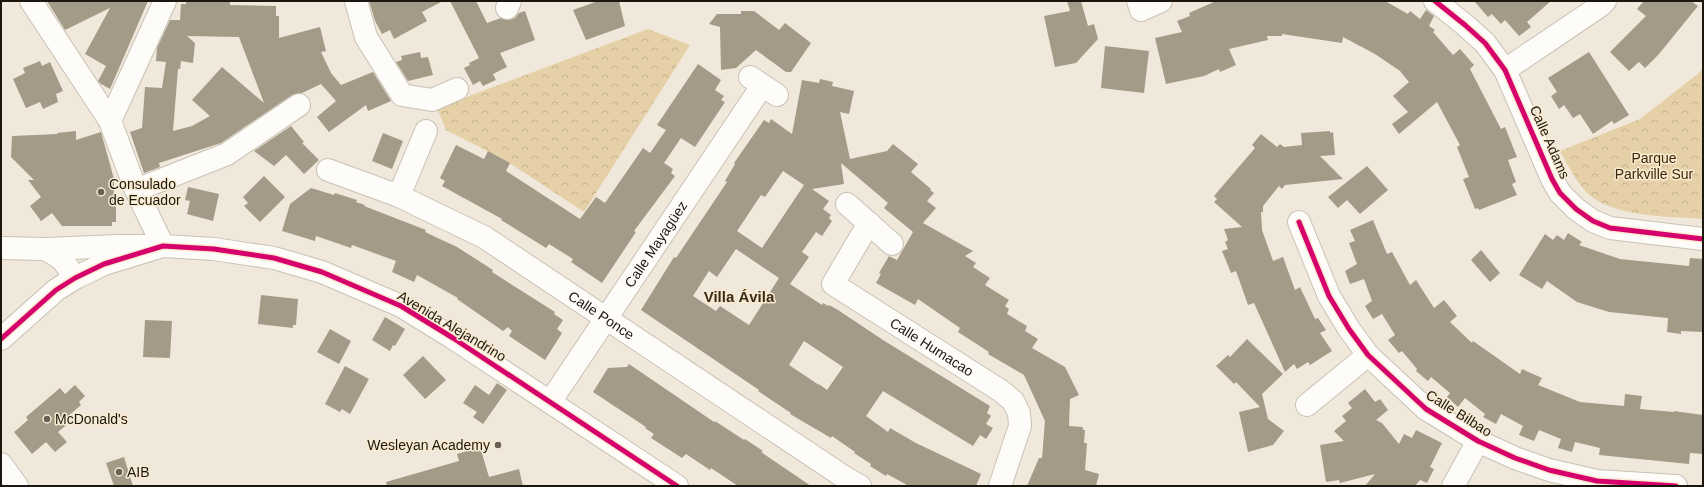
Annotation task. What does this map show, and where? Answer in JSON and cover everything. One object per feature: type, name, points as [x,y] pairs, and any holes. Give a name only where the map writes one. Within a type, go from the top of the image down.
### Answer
[{"type":"street","points":[[1,248],[45,249],[163,246],[136,190],[110,121],[31,1]]},
{"type":"street","points":[[356,1],[366,37],[402,95],[432,100],[457,88]]},
{"type":"street","points":[[1139,6],[1161,1]]},
{"type":"street","name":"Calle Adams","points":[[1435,1],[1485,43],[1505,70],[1552,179],[1560,193],[1576,209],[1593,220],[1610,228],[1703,239]]},
{"type":"street","points":[[1505,70],[1600,6],[1605,1]]},
{"type":"street","points":[[110,121],[164,2]]},
{"type":"street","name":"Calle Mayagüez","points":[[550,402],[763,86]]},
{"type":"street","points":[[136,190],[227,154],[299,105]]},
{"type":"street","points":[[399,196],[426,131]]},
{"type":"street","name":"Calle Ponce","points":[[328,170],[399,196],[484,236],[606,319],[847,479],[860,486]]},
{"type":"street","points":[[847,204],[892,244]]},
{"type":"street","name":"Calle Bilbao","points":[[1300,222],[1328,296],[1349,329],[1368,354],[1426,409],[1478,441],[1515,458],[1596,484],[1676,486]]},
{"type":"street","name":"Calle Humacao","points":[[869,224],[833,284],[1001,391],[1013,401],[1019,413],[1020,426],[1000,486]]},
{"type":"street","name":"Avenida Alejandrino","points":[[1,339],[50,295],[75,278],[104,264],[163,246],[214,249],[274,258],[322,272],[401,306],[453,338],[677,486]]},
{"type":"street","points":[[45,249],[62,259],[75,278]]},
{"type":"street","points":[[1307,405],[1368,354]]},
{"type":"street","points":[[1453,486],[1478,441]]},
{"type":"street","points":[[1,464],[17,486]]},
{"type":"green space","points":[[648,29],[690,45],[584,212],[505,160],[446,130],[437,108]]},
{"type":"green space","name":"Parque Parkville Sur","points":[[1703,68],[1703,219],[1658,216],[1626,211],[1597,201],[1586,192],[1575,177],[1560,151],[1640,119],[1699,73]]},
{"type":"building","points":[[47,1],[148,1],[110,89],[98,81],[106,66],[85,54],[110,8],[65,30]]},
{"type":"building","points":[[186,1],[230,1],[230,5],[276,6],[276,16],[279,16],[279,38],[320,27],[326,51],[321,52],[331,73],[341,85],[373,72],[391,101],[368,111],[366,105],[329,132],[317,117],[336,101],[321,84],[302,93],[292,95],[221,143],[159,163],[160,167],[144,173],[130,132],[142,128],[145,87],[162,88],[166,62],[156,61],[157,48],[170,20],[180,20],[181,4],[186,4]],"holes":[[[187,36],[239,37],[264,103],[222,67],[192,100],[210,116],[192,126],[173,131],[178,69],[180,69],[181,61],[193,63],[195,43]]]},
{"type":"building","points":[[369,1],[443,1],[422,12],[427,21],[394,39],[390,30],[382,34],[375,21]]},
{"type":"building","points":[[450,1],[476,1],[487,23],[501,18],[509,20],[525,11],[535,40],[500,53],[507,67],[493,74],[496,80],[483,86],[480,81],[473,85],[464,68],[470,65],[469,63],[479,58]]},
{"type":"building","points":[[598,1],[619,1],[625,26],[586,40],[573,10]]},
{"type":"building","points":[[1067,1],[1081,1],[1088,26],[1094,24],[1098,39],[1076,63],[1055,67],[1044,16],[1070,11]]},
{"type":"building","points":[[1216,1],[1385,1],[1408,14],[1410,11],[1420,19],[1426,10],[1434,16],[1429,26],[1435,30],[1433,32],[1453,55],[1460,49],[1474,65],[1470,69],[1501,129],[1505,127],[1517,157],[1508,160],[1516,182],[1512,184],[1517,195],[1479,210],[1478,208],[1475,209],[1463,179],[1469,177],[1457,147],[1460,145],[1437,102],[1399,134],[1392,124],[1408,112],[1393,96],[1409,82],[1400,71],[1375,54],[1343,37],[1342,43],[1282,34],[1282,36],[1267,36],[1268,40],[1229,49],[1236,65],[1220,72],[1219,69],[1204,76],[1166,84],[1155,38],[1182,32],[1177,21],[1190,16],[1189,13]]},
{"type":"building","points":[[1474,1],[1551,1],[1527,22],[1531,27],[1519,36],[1505,20],[1501,24],[1492,14],[1488,17]]},
{"type":"building","points":[[1644,1],[1691,1],[1698,6],[1659,54],[1645,68],[1639,62],[1629,71],[1610,52],[1646,16],[1637,9]]},
{"type":"building","points":[[741,11],[754,11],[779,30],[785,23],[811,43],[791,72],[786,72],[756,50],[736,68],[721,70],[720,27],[709,24],[717,14],[741,14]]},
{"type":"building","points":[[1105,46],[1149,51],[1144,93],[1101,88]]},
{"type":"building","points":[[420,52],[421,58],[428,57],[433,75],[408,81],[396,62],[402,60],[401,56]]},
{"type":"building","points":[[1589,52],[1629,115],[1614,124],[1612,121],[1593,134],[1580,114],[1573,118],[1564,105],[1559,109],[1551,96],[1557,92],[1548,78]]},
{"type":"building","points":[[40,61],[42,66],[50,62],[63,91],[56,94],[58,102],[43,109],[40,102],[26,108],[13,79],[25,73],[23,68]]},
{"type":"building","points":[[698,64],[721,80],[715,90],[724,96],[721,100],[725,102],[695,147],[681,138],[664,163],[673,169],[671,173],[675,176],[634,231],[636,232],[602,283],[571,262],[573,259],[549,244],[546,248],[501,220],[502,219],[442,186],[445,181],[440,178],[456,145],[484,159],[488,151],[510,163],[506,171],[580,219],[596,197],[605,203],[643,148],[650,153],[666,130],[657,125]]},
{"type":"building","points":[[820,79],[833,82],[832,86],[854,91],[849,114],[840,112],[850,159],[887,151],[893,144],[918,164],[911,172],[934,193],[927,201],[936,208],[923,223],[973,251],[965,256],[976,263],[973,267],[990,278],[985,285],[1009,300],[1005,306],[1009,309],[1007,314],[1027,326],[1025,331],[1038,339],[1032,348],[1065,367],[1079,395],[1070,399],[1069,426],[1083,427],[1083,430],[1085,430],[1084,443],[1087,443],[1085,470],[1099,474],[1096,486],[1027,486],[1039,458],[1042,458],[1045,421],[1024,375],[988,354],[989,352],[958,332],[960,328],[918,299],[915,305],[876,283],[881,274],[879,273],[889,256],[897,260],[913,232],[884,208],[888,203],[841,163],[844,184],[812,189],[829,201],[823,209],[831,215],[829,218],[832,221],[822,236],[816,232],[802,252],[809,257],[790,284],[822,305],[823,303],[838,310],[883,340],[990,406],[987,413],[991,416],[986,424],[993,428],[986,439],[980,435],[973,446],[883,391],[866,416],[888,432],[890,428],[916,443],[981,474],[976,486],[909,486],[887,474],[886,476],[870,466],[871,464],[832,436],[831,438],[790,414],[791,413],[758,391],[759,390],[641,310],[674,257],[676,258],[727,182],[725,181],[735,164],[734,163],[764,120],[769,123],[771,119],[792,134],[802,80],[819,83]],"holes":[[[783,171],[804,185],[762,248],[737,231],[761,195],[765,197]],[[736,249],[779,278],[749,325],[720,306],[716,311],[693,296],[709,271],[717,277]],[[804,341],[843,367],[827,390],[789,365]]]},
{"type":"building","points":[[291,126],[304,142],[302,143],[319,160],[304,174],[286,155],[274,166],[254,151]]},
{"type":"building","points":[[76,131],[76,140],[101,132],[114,179],[114,195],[116,195],[116,222],[112,222],[112,226],[62,226],[52,213],[41,221],[30,206],[41,197],[28,180],[34,180],[11,157],[12,136],[58,134],[57,133]]},
{"type":"building","points":[[1330,131],[1330,133],[1333,132],[1335,155],[1320,156],[1343,179],[1285,185],[1282,189],[1279,186],[1263,206],[1263,212],[1261,212],[1262,230],[1273,261],[1283,257],[1295,290],[1300,287],[1315,319],[1318,318],[1326,330],[1320,333],[1332,351],[1310,365],[1308,362],[1297,369],[1294,364],[1285,372],[1254,303],[1248,305],[1236,271],[1231,273],[1222,251],[1228,249],[1225,242],[1228,240],[1224,229],[1242,227],[1214,202],[1217,199],[1214,196],[1255,148],[1252,145],[1261,134],[1277,147],[1280,144],[1284,147],[1302,145],[1301,133]]},
{"type":"building","points":[[383,133],[403,141],[392,169],[372,161]]},
{"type":"building","points":[[1367,166],[1388,190],[1360,214],[1347,200],[1338,208],[1328,197]]},
{"type":"building","points":[[264,176],[285,197],[260,222],[244,206],[248,203],[243,197]]},
{"type":"building","points":[[188,187],[219,194],[213,221],[187,214],[190,201],[185,200]]},
{"type":"building","points":[[311,188],[334,195],[335,193],[357,200],[356,202],[365,205],[364,206],[426,230],[425,232],[457,247],[493,270],[492,272],[555,312],[554,314],[563,320],[557,329],[562,333],[545,360],[509,336],[512,331],[508,327],[503,331],[457,299],[458,298],[417,275],[414,282],[392,272],[396,261],[352,245],[351,248],[316,236],[315,241],[282,231],[290,204]]},
{"type":"building","points":[[1373,220],[1387,254],[1392,252],[1410,285],[1416,280],[1434,308],[1444,300],[1457,316],[1450,322],[1472,343],[1473,341],[1520,374],[1522,369],[1542,378],[1538,385],[1580,402],[1624,406],[1625,394],[1642,396],[1640,409],[1674,411],[1703,415],[1703,454],[1690,453],[1689,464],[1599,455],[1600,448],[1575,442],[1572,452],[1558,448],[1561,439],[1539,430],[1534,441],[1519,435],[1523,426],[1501,414],[1496,424],[1483,417],[1485,414],[1465,398],[1458,407],[1447,397],[1450,393],[1431,377],[1428,381],[1416,371],[1417,369],[1402,351],[1399,353],[1388,340],[1395,335],[1382,314],[1373,319],[1365,306],[1372,301],[1364,279],[1350,284],[1345,271],[1357,264],[1349,243],[1355,241],[1350,230]]},
{"type":"building","points":[[1568,233],[1582,242],[1579,245],[1620,259],[1689,266],[1690,258],[1703,259],[1703,332],[1681,331],[1681,334],[1667,332],[1668,318],[1609,312],[1577,302],[1547,281],[1542,289],[1519,275],[1545,234],[1553,240],[1557,235],[1564,240]]},
{"type":"building","points":[[1481,250],[1500,273],[1490,282],[1471,260]]},
{"type":"building","points":[[261,295],[298,299],[296,325],[293,325],[293,328],[258,324]]},
{"type":"building","points":[[385,317],[405,329],[395,346],[393,345],[390,351],[372,340]]},
{"type":"building","points":[[145,320],[172,321],[170,358],[143,357]]},
{"type":"building","points":[[330,329],[351,341],[339,364],[317,352]]},
{"type":"building","points":[[1247,339],[1283,374],[1262,394],[1268,419],[1284,431],[1273,445],[1248,452],[1239,412],[1260,407],[1236,382],[1234,384],[1216,366],[1228,355],[1230,357]]},
{"type":"building","points":[[423,356],[446,380],[425,399],[403,375]]},
{"type":"building","points":[[629,364],[714,422],[715,421],[763,451],[761,452],[811,486],[738,486],[686,454],[682,458],[651,438],[654,434],[645,428],[646,427],[593,392],[608,368],[627,367]]},
{"type":"building","points":[[345,366],[369,379],[350,414],[342,409],[340,412],[325,404]]},
{"type":"building","points":[[497,383],[507,390],[483,424],[473,417],[477,412],[463,403],[475,385],[489,395]]},
{"type":"building","name":"McDonald's","points":[[75,385],[85,396],[79,402],[81,405],[66,418],[70,422],[58,432],[67,442],[55,452],[46,442],[32,454],[14,432],[28,420],[26,417],[60,388],[65,394]]},
{"type":"building","points":[[1365,389],[1375,402],[1380,399],[1388,410],[1376,420],[1382,423],[1399,444],[1404,434],[1412,438],[1416,430],[1442,443],[1430,467],[1434,469],[1427,483],[1420,480],[1415,486],[1365,486],[1375,474],[1340,483],[1339,480],[1326,482],[1320,445],[1344,441],[1334,431],[1346,421],[1342,416],[1352,408],[1348,403]]},
{"type":"building","points":[[480,447],[489,477],[519,469],[523,486],[387,486],[386,482],[459,461],[457,454]]},
{"type":"building","name":"AIB","points":[[124,457],[133,486],[114,486],[106,463]]},
{"type":"cycle path","points":[[1435,1],[1485,43],[1505,70],[1552,179],[1560,193],[1576,209],[1593,221],[1610,228],[1703,239]]},
{"type":"cycle path","points":[[1299,222],[1329,296],[1349,329],[1368,355],[1426,409],[1478,441],[1515,458],[1549,470],[1597,481],[1676,486]]},
{"type":"cycle path","points":[[1,339],[56,290],[75,278],[104,264],[163,246],[214,249],[274,258],[322,272],[401,306],[453,338],[677,486]]},
{"type":"place","name":"Consulado de Ecuador","points":[[101,192]]},
{"type":"place","name":"McDonald's","points":[[47,419]]},
{"type":"place","name":"Wesleyan Academy","points":[[498,445]]},
{"type":"place","name":"AIB","points":[[119,472]]},
{"type":"district","name":"Villa Ávila","points":[[739,296]]}]
